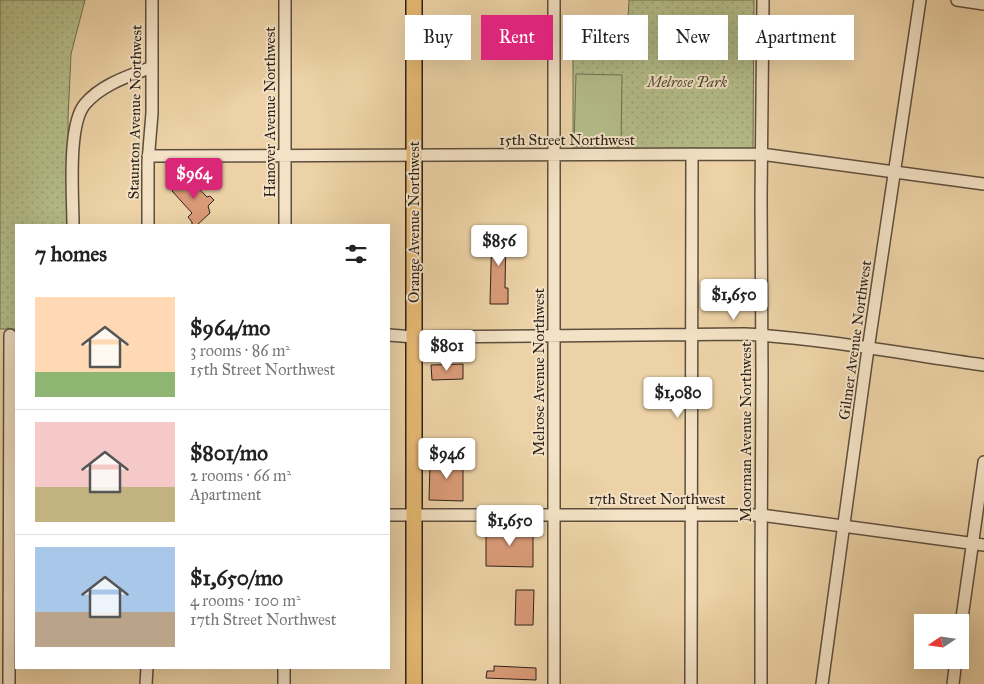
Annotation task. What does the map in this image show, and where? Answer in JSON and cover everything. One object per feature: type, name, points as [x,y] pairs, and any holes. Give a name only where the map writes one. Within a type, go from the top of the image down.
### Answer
[{"type":"main road","name":"Orange Avenue Northwest","points":[[414,0],[414,684]]},
{"type":"street","name":"Staunton Avenue Northwest","points":[[148,224],[148,156],[152,113],[152,0]]},
{"type":"street","name":"Hanover Avenue Northwest","points":[[285,0],[285,224]]},
{"type":"street","name":"Melrose Avenue Northwest","points":[[554,0],[554,684]]},
{"type":"street","name":"Moorman Avenue Northwest","points":[[762,684],[761,154],[763,0]]},
{"type":"street","name":"Gilmer Avenue Northwest","points":[[822,684],[868,349],[920,0]]},
{"type":"street","points":[[957,0],[984,4]]},
{"type":"street","points":[[73,224],[74,132],[82,108],[90,99],[111,84],[152,67]]},
{"type":"street","points":[[691,684],[690,334],[692,154]]},
{"type":"street","name":"15th Street Northwest","points":[[148,156],[761,154],[984,184]]},
{"type":"street","points":[[390,335],[414,337],[690,334],[762,336],[984,365]]},
{"type":"street","points":[[9,335],[9,684]]},
{"type":"street","points":[[964,614],[978,544],[984,462]]},
{"type":"street","name":"17th Street Northwest","points":[[390,515],[761,515],[978,544]]},
{"type":"street","points":[[146,669],[146,684]]},
{"type":"street","points":[[284,669],[284,684]]},
{"type":"street","points":[[953,684],[955,669]]},
{"type":"green space","points":[[0,0],[85,0],[71,54],[68,119],[69,224],[15,224],[15,329],[0,329]]},
{"type":"green space","name":"Melrose Park","points":[[629,0],[754,0],[754,15],[738,15],[738,60],[754,60],[753,150],[573,148],[573,60],[648,60],[648,15],[628,15]]},
{"type":"green space","points":[[576,74],[622,75],[621,147],[574,146]]},
{"type":"building","points":[[187,176],[207,197],[210,196],[214,200],[208,206],[210,213],[198,224],[192,224],[188,217],[192,213],[172,191]]},
{"type":"building","points":[[492,227],[506,227],[505,288],[508,288],[508,304],[490,304]]},
{"type":"building","points":[[463,364],[463,379],[432,380],[431,365]]},
{"type":"building","points":[[435,458],[463,458],[463,501],[429,500],[430,464]]},
{"type":"building","points":[[486,528],[533,528],[533,567],[486,566]]},
{"type":"building","points":[[516,590],[534,590],[533,625],[515,625]]},
{"type":"building","points":[[494,666],[536,668],[536,680],[486,678],[487,671],[494,671]]}]
